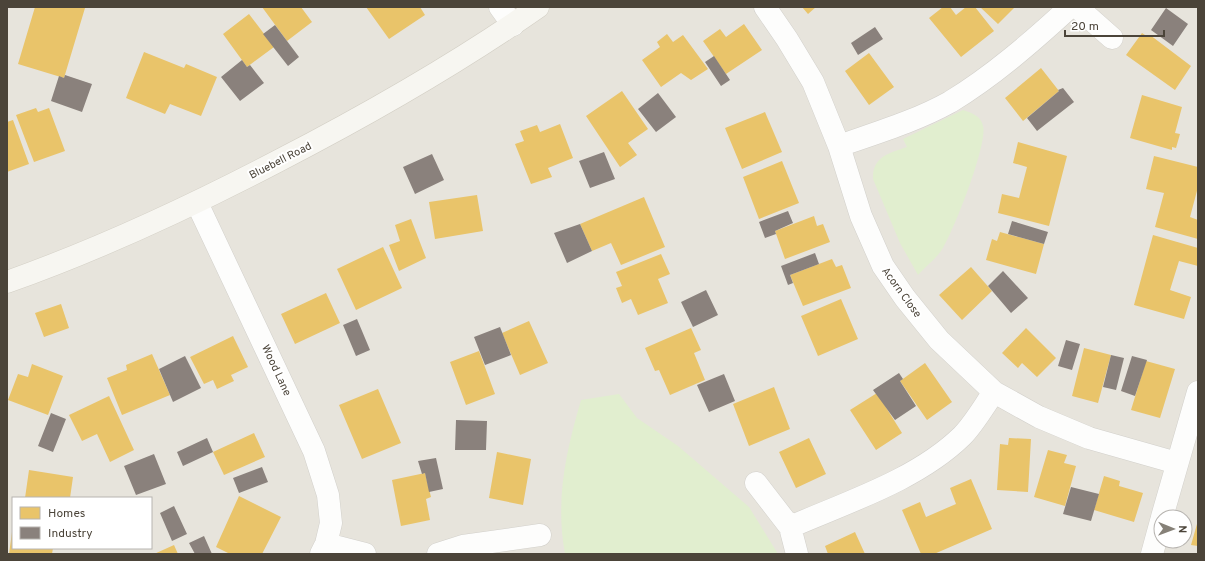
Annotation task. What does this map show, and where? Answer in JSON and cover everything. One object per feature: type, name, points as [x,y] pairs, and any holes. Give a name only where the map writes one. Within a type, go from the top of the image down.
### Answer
[{"type":"street","points":[[500,7],[513,25]]},
{"type":"street","name":"Bluebell Road","points":[[7,282],[197,203],[333,132],[446,68],[538,7]]},
{"type":"street","name":"Acorn Close","points":[[765,7],[787,39],[813,82],[839,146],[862,216],[883,266],[905,298],[939,340],[994,392],[1039,417],[1089,438],[1177,462]]},
{"type":"street","points":[[839,146],[905,122],[948,103],[977,85],[1070,7]]},
{"type":"street","points":[[1077,7],[1112,38]]},
{"type":"street","name":"Wood Lane","points":[[197,203],[314,451],[328,495],[331,523],[323,549],[365,554]]},
{"type":"street","points":[[790,527],[894,482],[940,456],[964,435],[994,392]]},
{"type":"street","points":[[1164,509],[1198,392]]},
{"type":"street","points":[[756,483],[790,527],[797,554]]},
{"type":"street","points":[[438,554],[463,546],[532,542]]},
{"type":"shaded area","points":[[7,7],[1198,7],[1198,554],[7,554]]},
{"type":"green space","points":[[963,110],[976,115],[982,123],[983,136],[980,150],[969,187],[955,224],[938,255],[918,275],[900,243],[873,179],[873,172],[875,166],[883,157],[894,151],[907,147],[903,139]]},
{"type":"green space","points":[[619,394],[637,418],[678,446],[749,507],[778,554],[565,554],[562,534],[562,495],[567,457],[581,400]]},
{"type":"building: Homes","points":[[35,7],[85,8],[64,78],[18,64]]},
{"type":"building: Homes","points":[[262,7],[301,7],[312,22],[287,41]]},
{"type":"building: Homes","points":[[366,7],[420,7],[425,15],[389,39]]},
{"type":"building: Homes","points":[[802,7],[816,7],[808,14]]},
{"type":"building: Homes","points":[[943,7],[950,7],[956,15],[966,7],[975,7],[994,31],[961,57],[929,18]]},
{"type":"building: Homes","points":[[980,7],[1015,7],[998,24]]},
{"type":"building: Homes","points":[[249,14],[274,47],[247,67],[223,34]]},
{"type":"building: Homes","points":[[744,24],[762,50],[726,74],[703,41],[720,29],[726,37]]},
{"type":"building: Homes","points":[[1142,33],[1148,37],[1150,35],[1191,66],[1175,90],[1126,55]]},
{"type":"building: Homes","points":[[667,34],[673,42],[683,35],[708,69],[691,80],[681,73],[661,87],[642,60],[660,47],[657,42]]},
{"type":"building: Homes","points":[[144,52],[184,68],[186,64],[217,77],[201,116],[170,104],[165,114],[126,98]]},
{"type":"building: Homes","points":[[869,53],[894,87],[869,105],[845,71]]},
{"type":"building: Homes","points":[[1041,68],[1059,91],[1023,121],[1005,98]]},
{"type":"building: Homes","points":[[622,91],[648,129],[628,143],[637,155],[620,167],[586,116]]},
{"type":"building: Homes","points":[[1142,95],[1182,107],[1175,133],[1180,134],[1176,148],[1172,147],[1172,150],[1130,138]]},
{"type":"building: Homes","points":[[36,108],[38,112],[49,108],[65,151],[34,162],[16,115]]},
{"type":"building: Homes","points":[[765,112],[782,152],[742,169],[725,128]]},
{"type":"building: Homes","points":[[13,120],[29,164],[7,172],[7,122]]},
{"type":"building: Homes","points":[[560,124],[573,158],[548,168],[552,177],[531,184],[515,144],[524,141],[520,131],[537,125],[540,132]]},
{"type":"building: Homes","points":[[1018,142],[1067,156],[1049,226],[998,213],[1002,194],[1019,198],[1027,167],[1013,163]]},
{"type":"building: Homes","points":[[1154,156],[1198,167],[1198,187],[1190,217],[1198,220],[1198,239],[1155,227],[1164,193],[1146,189]]},
{"type":"building: Homes","points":[[782,161],[799,203],[759,219],[743,177]]},
{"type":"building: Homes","points":[[477,195],[483,231],[435,239],[429,202]]},
{"type":"building: Homes","points":[[644,197],[665,247],[621,265],[611,243],[592,251],[580,224]]},
{"type":"building: Homes","points":[[814,216],[817,226],[823,224],[830,242],[785,259],[775,231]]},
{"type":"building: Homes","points":[[411,219],[426,258],[399,271],[389,245],[400,241],[395,225]]},
{"type":"building: Homes","points":[[1000,232],[1044,244],[1036,274],[986,260],[992,239],[997,241]]},
{"type":"building: Homes","points":[[1153,235],[1198,248],[1198,266],[1179,261],[1170,290],[1191,297],[1184,319],[1134,305]]},
{"type":"building: Homes","points":[[383,247],[402,288],[356,310],[337,269]]},
{"type":"building: Homes","points":[[661,254],[670,274],[658,279],[668,303],[638,315],[631,299],[622,303],[616,288],[622,286],[616,272]]},
{"type":"building: Homes","points":[[832,259],[836,267],[842,265],[851,288],[803,306],[790,275]]},
{"type":"building: Homes","points":[[971,267],[992,291],[962,320],[939,295]]},
{"type":"building: Homes","points":[[326,293],[340,323],[295,344],[281,314]]},
{"type":"building: Homes","points":[[841,299],[858,339],[818,356],[801,316]]},
{"type":"building: Homes","points":[[61,304],[69,328],[44,337],[35,313]]},
{"type":"building: Homes","points":[[529,321],[548,363],[520,375],[502,333]]},
{"type":"building: Homes","points":[[691,328],[701,350],[694,353],[705,380],[670,395],[659,370],[655,371],[645,348]]},
{"type":"building: Homes","points":[[1026,328],[1056,358],[1037,377],[1022,363],[1018,368],[1002,353]]},
{"type":"building: Homes","points":[[233,336],[248,367],[231,375],[234,381],[217,389],[213,380],[204,384],[190,357]]},
{"type":"building: Homes","points":[[1084,348],[1111,355],[1098,403],[1072,396]]},
{"type":"building: Homes","points":[[479,351],[495,394],[466,405],[450,362]]},
{"type":"building: Homes","points":[[152,354],[170,395],[122,415],[107,378],[127,370],[126,365]]},
{"type":"building: Homes","points":[[1146,361],[1175,369],[1160,418],[1131,410]]},
{"type":"building: Homes","points":[[925,363],[952,402],[927,420],[900,381]]},
{"type":"building: Homes","points":[[32,364],[63,376],[48,415],[8,400],[18,374],[28,377]]},
{"type":"building: Homes","points":[[774,387],[790,429],[749,446],[733,404]]},
{"type":"building: Homes","points":[[378,389],[401,443],[362,459],[339,405]]},
{"type":"building: Homes","points":[[877,393],[902,433],[876,450],[850,410]]},
{"type":"building: Homes","points":[[109,396],[134,450],[110,462],[97,434],[82,441],[69,415]]},
{"type":"building: Homes","points":[[254,433],[265,457],[224,475],[213,452]]},
{"type":"building: Homes","points":[[809,438],[826,474],[796,488],[779,452]]},
{"type":"building: Homes","points":[[1009,438],[1031,439],[1028,492],[997,490],[1000,444],[1008,445]]},
{"type":"building: Homes","points":[[1048,450],[1067,455],[1064,463],[1076,466],[1065,506],[1034,497]]},
{"type":"building: Homes","points":[[497,452],[531,459],[523,505],[489,498]]},
{"type":"building: Homes","points":[[29,470],[73,477],[70,497],[25,497]]},
{"type":"building: Homes","points":[[425,473],[431,497],[426,499],[430,520],[401,526],[392,480]]},
{"type":"building: Homes","points":[[1104,476],[1120,481],[1119,486],[1143,493],[1134,522],[1094,510]]},
{"type":"building: Homes","points":[[971,479],[992,529],[934,554],[921,554],[902,510],[920,502],[926,517],[956,504],[950,488]]},
{"type":"building: Homes","points":[[239,496],[281,517],[262,554],[230,554],[216,547]]},
{"type":"building: Homes","points":[[1198,524],[1198,546],[1193,545],[1193,538]]},
{"type":"building: Homes","points":[[12,532],[12,549],[53,549],[52,554],[9,554]]},
{"type":"building: Homes","points":[[855,532],[865,554],[828,554],[825,546]]},
{"type":"building: Homes","points":[[174,545],[178,554],[154,554]]},
{"type":"building: Industry","points":[[1166,8],[1188,24],[1173,46],[1151,30]]},
{"type":"building: Industry","points":[[275,25],[299,57],[288,66],[263,34]]},
{"type":"building: Industry","points":[[875,27],[883,39],[858,55],[851,43]]},
{"type":"building: Industry","points":[[714,56],[730,80],[721,86],[705,62]]},
{"type":"building: Industry","points":[[242,60],[247,67],[250,65],[264,83],[240,101],[221,77]]},
{"type":"building: Industry","points":[[65,75],[92,84],[82,112],[51,101],[59,76],[64,78]]},
{"type":"building: Industry","points":[[1063,88],[1074,102],[1037,131],[1027,118],[1059,91],[1058,90]]},
{"type":"building: Industry","points":[[658,93],[676,117],[656,132],[638,109]]},
{"type":"building: Industry","points":[[604,152],[615,179],[590,188],[579,161]]},
{"type":"building: Industry","points":[[432,154],[444,180],[415,194],[403,167]]},
{"type":"building: Industry","points":[[788,211],[793,223],[775,231],[776,234],[765,238],[759,222]]},
{"type":"building: Industry","points":[[1012,221],[1048,232],[1044,244],[1008,234]]},
{"type":"building: Industry","points":[[580,224],[592,251],[567,263],[554,233]]},
{"type":"building: Industry","points":[[815,253],[819,264],[790,275],[793,283],[788,285],[781,266]]},
{"type":"building: Industry","points":[[1003,271],[1028,298],[1011,313],[988,286]]},
{"type":"building: Industry","points":[[706,290],[718,315],[693,327],[681,302]]},
{"type":"building: Industry","points":[[357,319],[370,350],[356,356],[343,325]]},
{"type":"building: Industry","points":[[500,327],[511,355],[485,365],[474,337]]},
{"type":"building: Industry","points":[[1066,340],[1080,344],[1072,370],[1058,366]]},
{"type":"building: Industry","points":[[1111,355],[1124,358],[1116,390],[1103,387]]},
{"type":"building: Industry","points":[[185,356],[201,388],[173,402],[159,369]]},
{"type":"building: Industry","points":[[1132,356],[1147,360],[1135,396],[1121,391]]},
{"type":"building: Industry","points":[[899,373],[903,379],[900,381],[916,406],[895,420],[873,390]]},
{"type":"building: Industry","points":[[724,374],[735,401],[709,412],[697,385]]},
{"type":"building: Industry","points":[[51,413],[66,419],[53,452],[38,446]]},
{"type":"building: Industry","points":[[456,420],[487,421],[486,450],[455,450]]},
{"type":"building: Industry","points":[[207,438],[213,452],[183,466],[177,452]]},
{"type":"building: Industry","points":[[154,454],[166,484],[136,495],[124,466]]},
{"type":"building: Industry","points":[[436,458],[443,489],[429,492],[425,473],[422,474],[418,461]]},
{"type":"building: Industry","points":[[262,467],[268,482],[239,493],[233,478]]},
{"type":"building: Industry","points":[[1071,487],[1099,494],[1091,521],[1063,514]]},
{"type":"building: Industry","points":[[174,506],[187,534],[172,541],[160,513]]},
{"type":"building: Industry","points":[[204,536],[212,554],[195,554],[189,543]]}]
